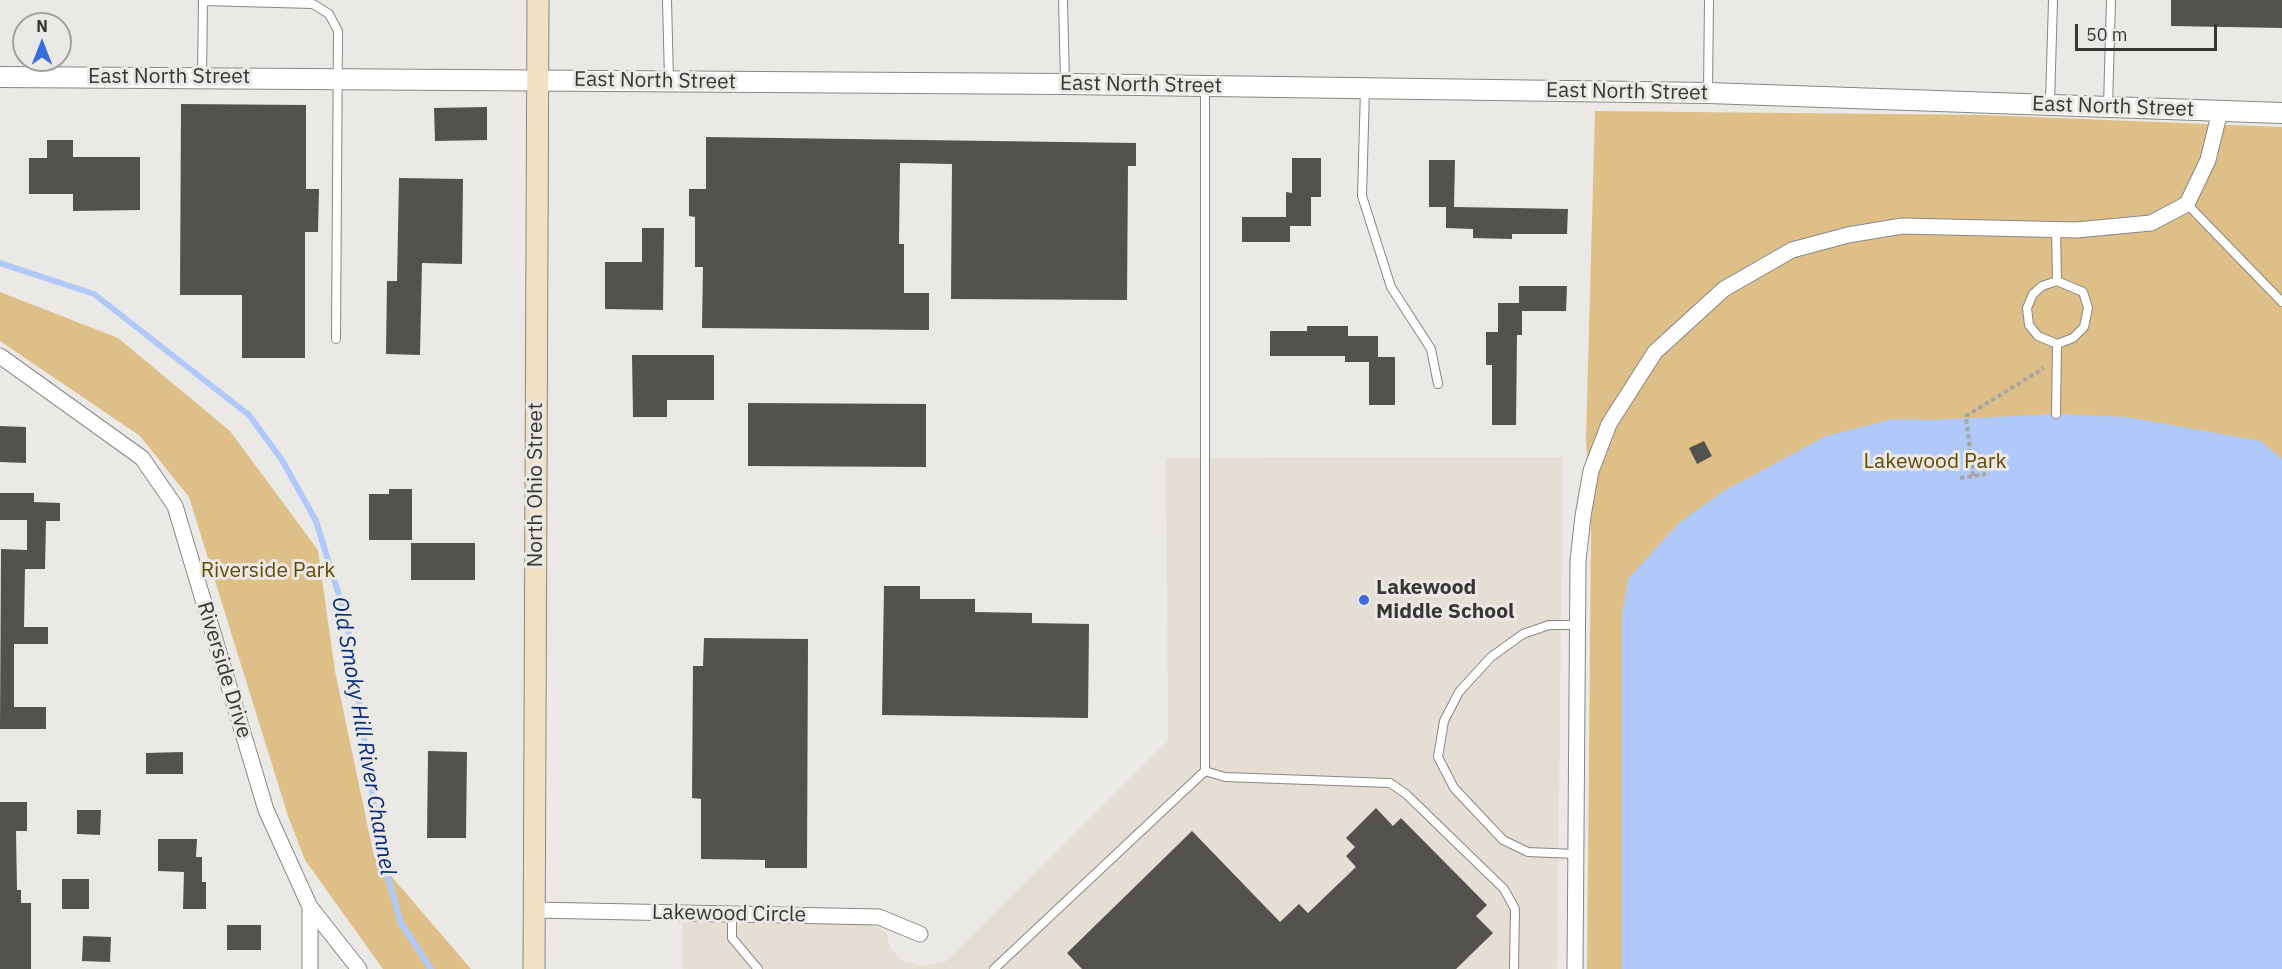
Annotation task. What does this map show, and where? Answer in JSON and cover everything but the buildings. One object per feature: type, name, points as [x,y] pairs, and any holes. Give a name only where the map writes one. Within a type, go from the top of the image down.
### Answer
[{"type":"main road","name":"North Ohio Street","points":[[534,969],[538,0]]},
{"type":"street","name":"East North Street","points":[[0,76],[1065,84],[1708,93],[2282,113]]},
{"type":"street","points":[[1575,969],[1578,561],[1583,516],[1591,471],[1609,424],[1655,352],[1724,289],[1792,250],[1902,226],[2076,230],[2151,223],[2187,204],[2208,160],[2220,111]]},
{"type":"street","name":"Riverside Drive","points":[[0,356],[142,459],[175,506],[266,810],[310,907],[359,969]]},
{"type":"street","points":[[310,907],[310,969]]},
{"type":"street","name":"Lakewood Circle","points":[[535,910],[879,917],[920,934]]},
{"type":"lane","points":[[667,0],[669,81]]},
{"type":"lane","points":[[1063,0],[1065,84]]},
{"type":"lane","points":[[1708,93],[1709,0]]},
{"type":"lane","points":[[2050,105],[2052,0]]},
{"type":"lane","points":[[2108,106],[2111,0]]},
{"type":"lane","points":[[202,78],[203,1],[313,4],[329,14],[338,31],[336,339]]},
{"type":"lane","points":[[994,969],[1205,771],[1205,86]]},
{"type":"lane","points":[[1365,88],[1362,196],[1390,287],[1431,349],[1438,384]]},
{"type":"lane","points":[[2187,204],[2282,302]]},
{"type":"lane","points":[[2056,230],[2057,281]]},
{"type":"lane","points":[[2057,281],[2083,292],[2088,308],[2084,327],[2073,338],[2057,344],[2038,336],[2030,325],[2027,308],[2033,294],[2042,286],[2057,281]]},
{"type":"lane","points":[[2056,414],[2057,344]]},
{"type":"lane","points":[[1576,854],[1528,852],[1503,840],[1454,788],[1438,757],[1444,721],[1459,692],[1491,657],[1523,634],[1549,625],[1578,625]]},
{"type":"lane","points":[[1205,771],[1225,777],[1390,783],[1406,794],[1504,889],[1515,909],[1514,969]]},
{"type":"lane","points":[[732,914],[732,938],[758,969]]},
{"type":"path","points":[[1973,476],[1966,416],[2056,360]]},
{"type":"path","points":[[1960,478],[1986,474]]},
{"type":"shaded area","name":"Lakewood Middle School","points":[[1563,457],[1557,969],[683,969],[682,920],[873,925],[886,933],[891,949],[901,960],[922,966],[945,962],[1168,741],[1166,458]]},
{"type":"green space","name":"Lakewood Park","points":[[1595,111],[1983,115],[2282,127],[2282,969],[1587,969],[1591,532],[1586,438]]},
{"type":"green space","name":"Riverside Park","points":[[0,292],[118,338],[230,431],[318,550],[335,671],[374,856],[471,969],[383,969],[305,860],[288,816],[189,497],[140,436],[0,341]]},
{"type":"water","points":[[2056,414],[2127,417],[2261,441],[2282,459],[2282,969],[1622,969],[1622,614],[1628,579],[1679,523],[1722,492],[1826,436],[1893,419],[1932,420]]},
{"type":"waterway","name":"Old Smoky Hill River Channel","points":[[0,263],[94,294],[249,415],[282,460],[316,521],[347,621],[381,853],[401,923],[431,969]]},
{"type":"place","name":"Lakewood Middle School","points":[[1364,600]]}]
